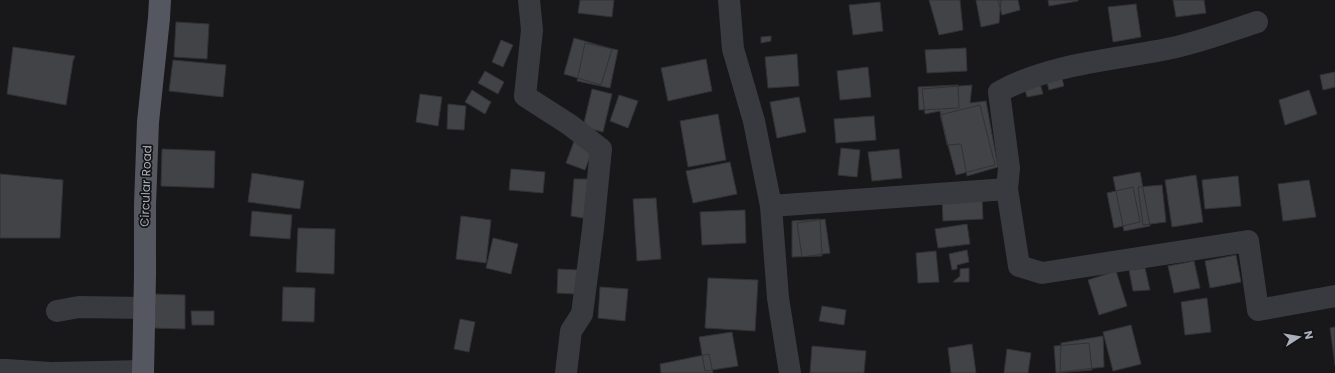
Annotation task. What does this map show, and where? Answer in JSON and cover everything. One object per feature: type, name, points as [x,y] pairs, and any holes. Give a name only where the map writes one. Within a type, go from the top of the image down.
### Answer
[{"type":"main road","name":"Circular Road","points":[[143,372],[145,308],[144,205],[148,122],[160,0]]},
{"type":"street","points":[[529,0],[532,30],[525,96],[570,125],[601,150],[594,229],[582,314],[571,331],[566,373]]},
{"type":"street","points":[[729,0],[733,49],[754,121],[771,206],[778,298],[790,373]]},
{"type":"street","points":[[1257,22],[1174,48],[1058,70],[1015,83],[999,92],[1009,168],[1006,189],[1019,266],[1042,273],[1248,240],[1258,310],[1335,296]]},
{"type":"street","points":[[771,206],[1006,189]]},
{"type":"street","points":[[58,311],[79,307],[145,308]]},
{"type":"street","points":[[0,370],[50,373]]},
{"type":"street","points":[[55,373],[143,372]]},
{"type":"building","points":[[580,0],[614,0],[612,17],[578,13]]},
{"type":"building","points":[[929,0],[960,0],[963,30],[939,35]]},
{"type":"building","points":[[976,0],[1001,0],[999,23],[981,27]]},
{"type":"building","points":[[998,0],[1018,0],[1020,10],[1002,15]]},
{"type":"building","points":[[1048,0],[1078,0],[1078,1],[1049,6]]},
{"type":"building","points":[[1173,0],[1204,0],[1206,13],[1176,17]]},
{"type":"building","points":[[880,2],[883,31],[853,35],[849,5]]},
{"type":"building","points":[[1136,4],[1141,37],[1113,42],[1108,7]]},
{"type":"building","points":[[176,22],[209,24],[207,59],[174,57]]},
{"type":"building","points":[[771,36],[771,41],[761,43],[761,37]]},
{"type":"building","points":[[574,38],[612,49],[601,85],[564,74]]},
{"type":"building","points":[[501,40],[513,45],[503,67],[492,62]]},
{"type":"building","points":[[585,43],[618,50],[610,88],[577,81]]},
{"type":"building","points":[[13,47],[75,56],[66,105],[7,94]]},
{"type":"building","points":[[966,48],[967,71],[927,73],[925,50]]},
{"type":"building","points":[[797,54],[799,86],[768,88],[765,57]]},
{"type":"building","points":[[706,59],[712,91],[668,101],[661,68]]},
{"type":"building","points":[[173,60],[226,65],[223,97],[169,91]]},
{"type":"building","points":[[868,67],[871,97],[840,100],[837,71]]},
{"type":"building","points":[[485,71],[504,82],[498,94],[478,83]]},
{"type":"building","points":[[1335,72],[1335,87],[1323,90],[1320,75]]},
{"type":"building","points":[[1061,75],[1064,86],[1049,90],[1046,79]]},
{"type":"building","points":[[1039,80],[1043,94],[1027,97],[1023,83]]},
{"type":"building","points":[[958,85],[959,108],[919,110],[918,87]]},
{"type":"building","points":[[972,85],[970,103],[986,101],[998,167],[967,176],[961,144],[947,145],[940,111],[925,114],[922,89]]},
{"type":"building","points":[[592,89],[612,94],[603,132],[583,127]]},
{"type":"building","points":[[472,90],[491,102],[485,114],[465,102]]},
{"type":"building","points":[[1309,90],[1317,114],[1285,125],[1279,100]]},
{"type":"building","points":[[420,94],[442,97],[438,126],[416,122]]},
{"type":"building","points":[[619,95],[638,101],[628,128],[610,121]]},
{"type":"building","points":[[799,97],[806,132],[777,138],[770,102]]},
{"type":"building","points":[[448,104],[466,106],[464,130],[447,129]]},
{"type":"building","points":[[980,105],[995,165],[956,175],[940,115]]},
{"type":"building","points":[[718,114],[726,160],[688,167],[680,121]]},
{"type":"building","points":[[874,116],[876,140],[836,143],[834,119]]},
{"type":"building","points":[[576,136],[595,143],[585,170],[566,163]]},
{"type":"building","points":[[841,148],[860,150],[857,177],[838,175]]},
{"type":"building","points":[[162,149],[215,151],[214,188],[161,186]]},
{"type":"building","points":[[899,149],[902,178],[872,181],[868,152]]},
{"type":"building","points":[[730,162],[737,194],[693,203],[686,171]]},
{"type":"building","points":[[511,169],[545,172],[543,193],[509,190]]},
{"type":"building","points":[[1140,172],[1150,226],[1124,231],[1113,177]]},
{"type":"building","points":[[252,173],[304,181],[300,209],[248,202]]},
{"type":"building","points":[[0,174],[63,180],[60,238],[0,238]]},
{"type":"building","points":[[1196,175],[1203,222],[1172,227],[1165,180]]},
{"type":"building","points":[[1238,176],[1241,206],[1205,209],[1202,180]]},
{"type":"building","points":[[574,179],[592,179],[589,219],[571,216]]},
{"type":"building","points":[[1309,180],[1316,217],[1283,221],[1278,184]]},
{"type":"building","points":[[1162,185],[1166,222],[1143,225],[1138,187]]},
{"type":"building","points":[[1133,187],[1140,222],[1114,228],[1107,193]]},
{"type":"building","points":[[982,196],[983,219],[943,221],[942,198]]},
{"type":"building","points":[[656,198],[661,259],[637,261],[633,199]]},
{"type":"building","points":[[745,210],[746,243],[702,245],[700,212]]},
{"type":"building","points":[[252,211],[292,215],[290,239],[250,236]]},
{"type":"building","points":[[461,216],[491,220],[486,263],[456,259]]},
{"type":"building","points":[[820,219],[822,256],[792,257],[792,221]]},
{"type":"building","points":[[825,219],[830,253],[802,257],[797,223]]},
{"type":"building","points":[[967,224],[970,244],[938,248],[935,229]]},
{"type":"building","points":[[298,228],[335,229],[334,274],[296,272]]},
{"type":"building","points":[[493,238],[518,244],[511,274],[486,268]]},
{"type":"building","points":[[967,250],[969,262],[957,265],[957,269],[952,270],[949,254]]},
{"type":"building","points":[[936,251],[939,282],[918,283],[916,253]]},
{"type":"building","points":[[1236,255],[1241,282],[1210,288],[1205,261]]},
{"type":"building","points":[[1194,261],[1200,288],[1174,293],[1168,266]]},
{"type":"building","points":[[969,268],[969,282],[953,282],[960,276],[960,269]]},
{"type":"building","points":[[1145,268],[1150,290],[1133,291],[1129,270]]},
{"type":"building","points":[[558,269],[578,270],[576,294],[557,293]]},
{"type":"building","points":[[1116,271],[1127,306],[1099,315],[1088,280]]},
{"type":"building","points":[[708,278],[758,280],[755,331],[705,328]]},
{"type":"building","points":[[283,287],[315,288],[314,322],[282,321]]},
{"type":"building","points":[[600,287],[628,289],[625,321],[598,318]]},
{"type":"building","points":[[154,294],[185,295],[185,329],[153,328]]},
{"type":"building","points":[[1207,298],[1211,332],[1185,335],[1181,302]]},
{"type":"building","points":[[822,306],[846,310],[844,325],[819,321]]},
{"type":"building","points":[[191,311],[214,311],[214,325],[192,325]]},
{"type":"building","points":[[460,319],[475,322],[469,352],[454,349]]},
{"type":"building","points":[[1131,325],[1141,364],[1113,371],[1103,332]]},
{"type":"building","points":[[1335,327],[1335,365],[1330,328]]},
{"type":"building","points":[[732,332],[738,366],[705,371],[699,337]]},
{"type":"building","points":[[1103,336],[1104,367],[1060,372],[1061,343]]},
{"type":"building","points":[[1089,343],[1092,370],[1056,373],[1054,346]]},
{"type":"building","points":[[972,344],[976,373],[951,373],[948,348]]},
{"type":"building","points":[[812,346],[866,351],[864,373],[810,373]]},
{"type":"building","points":[[1007,349],[1031,353],[1028,373],[1004,373]]},
{"type":"building","points":[[709,354],[713,373],[661,373],[660,364]]}]
